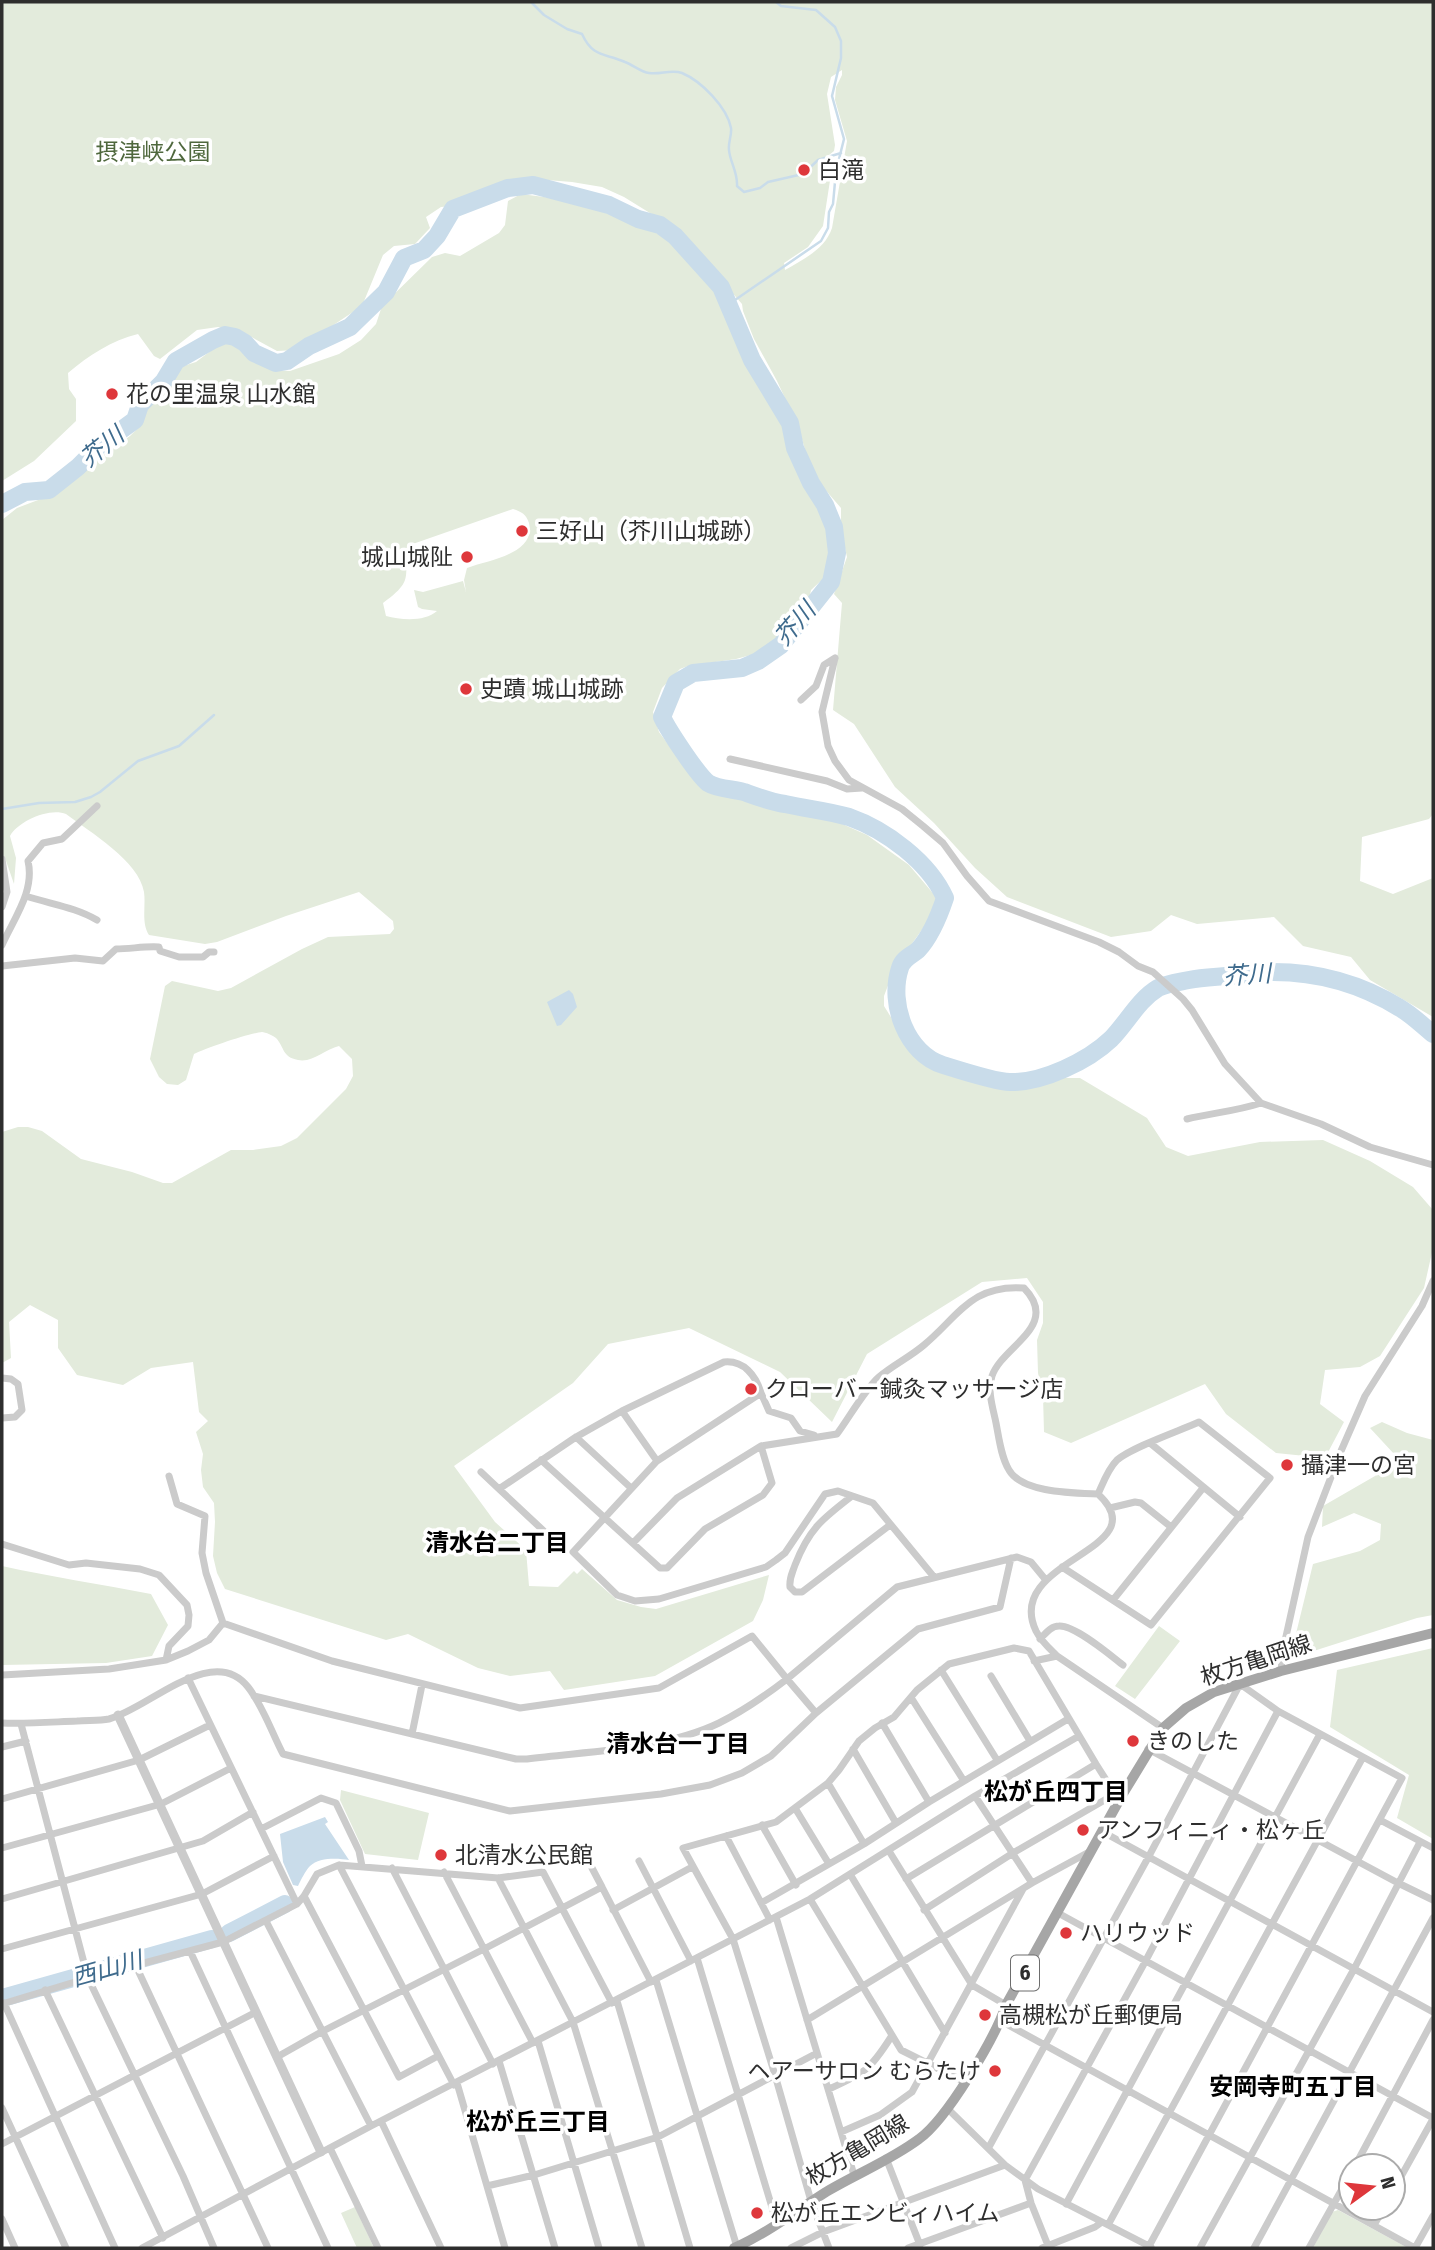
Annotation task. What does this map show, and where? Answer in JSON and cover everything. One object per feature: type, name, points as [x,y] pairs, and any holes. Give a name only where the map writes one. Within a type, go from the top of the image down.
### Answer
[{"type":"main road","name":"枚方亀岡線","points":[[735,2248],[854,2175],[921,2138],[948,2109],[1001,2021],[1006,2005],[1102,1832],[1118,1796],[1163,1728],[1186,1708],[1213,1692],[1281,1671],[1433,1633]]},
{"type":"street","points":[[801,700],[816,686],[824,665],[835,658],[822,712],[828,746],[835,761],[849,779],[902,809],[943,843],[989,901],[1099,942],[1158,976],[1183,999],[1225,1064],[1261,1103],[1321,1124],[1370,1147],[1433,1166]]},
{"type":"street","points":[[730,759],[827,781],[847,789],[862,788]]},
{"type":"street","points":[[2,944],[26,896],[30,870],[28,861],[32,854],[48,840],[62,839],[97,806]]},
{"type":"street","points":[[2,859],[7,892],[2,907]]},
{"type":"street","points":[[26,896],[80,910],[97,920]]},
{"type":"street","points":[[2,966],[75,958],[103,961],[116,949],[139,946],[159,947],[160,951],[179,957],[203,957],[214,952]]},
{"type":"street","points":[[1187,1119],[1226,1110],[1240,1110],[1261,1103]]},
{"type":"street","points":[[1281,1671],[1283,1650],[1314,1516],[1366,1396],[1422,1306],[1433,1281]]},
{"type":"street","points":[[633,1543],[677,1499],[761,1446],[837,1434],[877,1379],[924,1345],[966,1303],[980,1295],[1002,1289],[1024,1288],[1035,1305],[1031,1329],[1024,1340],[1003,1357],[990,1386],[1006,1463],[1010,1472],[1030,1487],[1098,1494],[1113,1516],[1108,1533],[1100,1542],[1045,1578],[1038,1588],[1031,1615],[1035,1629],[1056,1656],[1163,1728]]},
{"type":"street","points":[[499,1489],[576,1437],[622,1411],[724,1362],[747,1368],[757,1380],[769,1410],[791,1418],[800,1431],[816,1436]]},
{"type":"street","points":[[2,1378],[11,1379],[18,1384],[22,1410],[15,1417],[2,1418]]},
{"type":"street","points":[[761,1394],[657,1461],[573,1552],[617,1595],[635,1601],[659,1599],[766,1567],[786,1553],[825,1494],[838,1491],[873,1503],[934,1577]]},
{"type":"street","points":[[622,1411],[657,1461]]},
{"type":"street","points":[[1062,1567],[1151,1625],[1270,1478],[1199,1422],[1117,1460],[1098,1494]]},
{"type":"street","points":[[576,1437],[631,1488]]},
{"type":"street","points":[[1150,1443],[1240,1517]]},
{"type":"street","points":[[541,1460],[660,1568],[667,1568],[705,1529],[763,1495],[772,1483],[761,1446]]},
{"type":"street","points":[[481,1472],[547,1534]]},
{"type":"street","points":[[169,1476],[177,1504],[205,1516],[202,1553],[223,1623]]},
{"type":"street","points":[[1113,1600],[1203,1488]]},
{"type":"street","points":[[852,1496],[817,1523],[799,1552],[789,1577],[790,1587],[794,1592],[803,1592],[890,1525]]},
{"type":"street","points":[[1110,1508],[1141,1503],[1171,1527]]},
{"type":"street","points":[[2,1544],[69,1565],[100,1564],[140,1569],[159,1575],[187,1605],[189,1615],[188,1626],[169,1646],[166,1660]]},
{"type":"street","points":[[254,1696],[516,1759],[662,1741],[716,1724],[762,1698],[897,1587],[1017,1557],[1031,1562],[1045,1578]]},
{"type":"street","points":[[2,1723],[108,1719],[188,1678],[215,1671],[229,1674],[246,1684],[282,1754],[510,1811],[661,1794],[710,1785],[742,1773],[771,1756],[816,1713],[919,1629],[999,1607],[1011,1558]]},
{"type":"street","points":[[2,1675],[109,1669],[166,1660],[209,1640],[223,1623]]},
{"type":"street","points":[[223,1623],[332,1661],[520,1708],[659,1688],[752,1636],[816,1713]]},
{"type":"street","points":[[1041,1639],[1048,1630],[1057,1626],[1064,1627],[1123,1665]]},
{"type":"street","points":[[829,2248],[811,2201],[733,1939],[683,1849],[776,1822],[828,1783],[859,1741],[894,1717],[917,1690],[949,1664],[1014,1648],[1029,1651],[1118,1796],[1013,1853],[925,1910]]},
{"type":"street","points":[[1034,1661],[1056,1656]]},
{"type":"street","points":[[942,1670],[998,1760]]},
{"type":"street","points":[[991,1676],[1030,1741]]},
{"type":"street","points":[[188,1678],[297,1905]]},
{"type":"street","points":[[948,2109],[1005,2165],[1038,2189],[1150,2248],[1402,1778],[1278,1711],[1240,1684],[989,2147]]},
{"type":"street","points":[[412,1734],[422,1685]]},
{"type":"street","points":[[912,1699],[964,1781]]},
{"type":"street","points":[[1278,1711],[1145,1962],[1025,2180],[1046,2247],[1105,2223],[1169,2113],[1363,1757]]},
{"type":"street","points":[[118,1715],[277,2057],[378,2248]]},
{"type":"street","points":[[761,1903],[796,1885],[1068,1718]]},
{"type":"street","points":[[882,1723],[929,1802]]},
{"type":"street","points":[[21,1724],[88,1978],[183,2176],[214,2248]]},
{"type":"street","points":[[2,1799],[139,1760],[210,1725]]},
{"type":"street","points":[[1066,2204],[1320,1734]]},
{"type":"street","points":[[142,2248],[810,1899],[1079,1736]]},
{"type":"street","points":[[2,1747],[26,1741]]},
{"type":"street","points":[[853,1749],[896,1823]]},
{"type":"street","points":[[1148,1749],[1433,1900]]},
{"type":"street","points":[[906,1879],[1096,1764]]},
{"type":"street","points":[[2,1848],[161,1804],[231,1768]]},
{"type":"street","points":[[828,1783],[864,1844]]},
{"type":"street","points":[[975,1797],[1032,1884]]},
{"type":"street","points":[[261,1829],[321,1798],[337,1803],[359,1851],[362,1866]]},
{"type":"street","points":[[795,1808],[829,1864]]},
{"type":"street","points":[[2,1899],[203,1841],[253,1812]]},
{"type":"street","points":[[1380,1820],[1433,1848]]},
{"type":"street","points":[[762,1825],[796,1885]]},
{"type":"street","points":[[1102,1832],[1433,2012]]},
{"type":"street","points":[[726,1836],[761,1903],[773,1918],[854,2175]]},
{"type":"street","points":[[1200,2248],[1354,1969],[1420,1842]]},
{"type":"street","points":[[889,1850],[972,1985],[1006,2005]]},
{"type":"street","points":[[807,2020],[1091,1850]]},
{"type":"street","points":[[2,1949],[202,1894],[274,1856]]},
{"type":"street","points":[[639,1861],[652,1889],[694,1959],[777,2224]]},
{"type":"street","points":[[339,1865],[438,2056],[456,2084],[505,2248]]},
{"type":"street","points":[[115,2248],[3,2003],[223,1942],[297,1905],[317,1874],[339,1865],[498,1878],[543,1872],[615,2002],[690,2248]]},
{"type":"street","points":[[613,1910],[692,1867]]},
{"type":"street","points":[[391,1868],[443,1970],[496,2062],[555,2248]]},
{"type":"street","points":[[592,1868],[654,1981],[698,2115],[735,2248]]},
{"type":"street","points":[[444,1872],[535,2042],[575,2163],[599,2248]]},
{"type":"street","points":[[850,1874],[945,2034]]},
{"type":"street","points":[[498,1878],[573,2022],[642,2248]]},
{"type":"street","points":[[277,2057],[602,1887]]},
{"type":"street","points":[[841,2133],[880,2115],[912,2092],[1023,1889]]},
{"type":"street","points":[[304,1896],[400,2077],[438,2056]]},
{"type":"street","points":[[810,1899],[901,2050],[965,2082]]},
{"type":"street","points":[[1058,1913],[1433,2119],[1407,2166]]},
{"type":"street","points":[[1254,2248],[1433,1918]]},
{"type":"street","points":[[266,1921],[371,2126]]},
{"type":"street","points":[[190,1951],[328,2248]]},
{"type":"street","points":[[136,1966],[268,2248]]},
{"type":"street","points":[[45,1990],[95,2094],[163,2248]]},
{"type":"street","points":[[2,2144],[55,2114],[256,2012]]},
{"type":"street","points":[[1362,2152],[1433,2020]]},
{"type":"street","points":[[1001,2021],[1415,2248],[1433,2216]]},
{"type":"street","points":[[829,2089],[865,2072],[891,2037]]},
{"type":"street","points":[[487,2186],[534,2175],[658,2137],[817,2053]]},
{"type":"street","points":[[2,2108],[66,2248]]},
{"type":"street","points":[[382,2121],[441,2248]]},
{"type":"street","points":[[886,2158],[921,2246]]},
{"type":"street","points":[[791,2248],[823,2232],[1005,2165]]},
{"type":"street","points":[[1309,2248],[1337,2199]]},
{"type":"street","points":[[908,2248],[921,2246],[1031,2203]]},
{"type":"street","points":[[2,2219],[15,2248]]},
{"type":"green space","name":"摂津峡公園","points":[[2,2],[1433,2],[1433,814],[1429,819],[1362,837],[1360,881],[1393,894],[1433,878],[1433,1017],[1370,980],[1351,957],[1303,946],[1274,917],[1197,924],[1171,915],[1151,931],[1111,937],[1007,897],[975,868],[934,823],[895,787],[854,724],[833,710],[842,603],[834,594],[847,557],[841,530],[841,508],[822,486],[807,456],[798,426],[754,339],[742,304],[679,231],[624,197],[602,187],[534,179],[508,183],[453,206],[441,207],[426,217],[430,228],[415,244],[394,246],[383,255],[362,306],[296,350],[277,351],[244,333],[218,327],[197,330],[160,359],[154,356],[138,334],[110,344],[68,373],[69,389],[76,399],[76,421],[34,461],[2,481]],"holes":[[[842,70],[836,87],[835,100],[847,141],[832,228],[819,248],[785,270],[784,263],[808,247],[823,226],[833,161],[829,161],[829,155],[834,151],[835,145],[827,94],[831,77]]]},
{"type":"green space","points":[[521,194],[590,203],[608,210],[618,218],[656,231],[669,241],[714,285],[750,364],[770,402],[781,416],[798,466],[819,502],[831,543],[829,571],[811,590],[809,600],[790,629],[772,647],[736,659],[680,669],[662,688],[653,712],[659,732],[699,786],[723,795],[840,823],[867,835],[909,865],[937,898],[934,913],[898,959],[884,996],[884,1006],[907,1043],[923,1061],[950,1076],[1017,1089],[1056,1078],[1080,1078],[1147,1118],[1166,1147],[1188,1156],[1260,1142],[1323,1140],[1370,1161],[1413,1187],[1433,1210],[1433,1248],[1424,1288],[1380,1356],[1360,1367],[1325,1370],[1320,1404],[1344,1422],[1325,1458],[1276,1453],[1226,1414],[1205,1384],[1071,1443],[1044,1432],[1037,1340],[1043,1323],[1043,1302],[1027,1278],[982,1282],[867,1354],[832,1422],[780,1372],[689,1328],[608,1344],[573,1383],[454,1466],[495,1522],[526,1550],[529,1586],[558,1587],[574,1571],[577,1574],[582,1569],[617,1600],[656,1609],[769,1575],[763,1600],[753,1621],[655,1676],[564,1690],[550,1671],[510,1676],[478,1668],[408,1634],[386,1640],[225,1589],[213,1556],[214,1503],[203,1487],[203,1454],[196,1432],[208,1421],[199,1412],[193,1362],[151,1368],[123,1385],[77,1375],[58,1348],[58,1320],[30,1305],[9,1322],[11,1358],[2,1363],[2,1132],[18,1127],[42,1131],[81,1159],[163,1183],[172,1183],[231,1150],[281,1146],[297,1138],[346,1089],[353,1076],[352,1059],[339,1046],[314,1058],[293,1059],[286,1054],[276,1038],[262,1032],[194,1054],[186,1080],[178,1085],[167,1084],[159,1077],[150,1059],[165,986],[172,981],[218,991],[231,988],[328,937],[390,934],[394,929],[393,921],[359,892],[217,942],[205,944],[149,935],[144,920],[144,892],[133,869],[100,838],[59,812],[35,817],[20,825],[10,836],[16,858],[14,884],[2,854],[2,520],[17,508],[54,494],[130,436],[139,427],[146,409],[180,367],[196,362],[221,343],[229,341],[251,358],[274,370],[290,371],[339,354],[361,340],[376,324],[382,306],[432,257],[445,253],[460,256],[499,233],[505,225],[508,201]],"holes":[[[513,509],[525,515],[529,523],[529,534],[518,549],[467,568],[464,580],[466,592],[463,581],[423,592],[414,590],[418,607],[437,611],[432,615],[406,619],[386,616],[383,603],[399,589],[406,578],[407,546]]]},
{"type":"green space","points":[[1382,1422],[1433,1440],[1433,1615],[1301,1655],[1291,1654],[1313,1564],[1360,1551],[1380,1540],[1381,1524],[1354,1513],[1322,1527],[1323,1506],[1375,1476],[1395,1455],[1370,1428]]},
{"type":"green space","points":[[2,1566],[151,1594],[168,1625],[152,1656],[106,1663],[2,1665]]},
{"type":"green space","points":[[1159,1626],[1180,1641],[1135,1699],[1115,1686]]},
{"type":"green space","points":[[1433,1648],[1433,1839],[1397,1818],[1409,1775],[1330,1727],[1337,1670]]},
{"type":"green space","points":[[341,1790],[429,1813],[418,1860],[365,1854],[340,1800]]},
{"type":"green space","points":[[355,2207],[374,2248],[357,2248],[341,2213]]},
{"type":"green space","points":[[1337,2210],[1337,2222],[1360,2222],[1408,2248],[1313,2248],[1332,2212]]},
{"type":"water","points":[[569,990],[577,1007],[557,1026],[547,1002]]},
{"type":"water","points":[[325,1817],[328,1822],[325,1824],[349,1860],[318,1861],[308,1868],[298,1886],[293,1885],[283,1862],[280,1834]]},
{"type":"waterway","points":[[531,2],[544,15],[567,29],[582,34],[586,42],[600,54],[646,72],[682,73],[705,88],[719,103],[729,120],[730,154],[737,186],[744,192],[760,188],[768,182],[803,174],[818,160],[841,153]]},
{"type":"waterway","points":[[726,300],[735,300],[821,241],[828,228],[836,171],[844,139],[832,96],[841,58],[841,41],[835,27],[816,10],[781,6],[776,2]]},
{"type":"waterway","name":"芥川","points":[[2,504],[25,492],[49,490],[98,447],[135,420],[140,405],[164,381],[176,361],[213,340],[225,335],[235,337],[254,353],[276,363],[287,361],[309,346],[350,327],[386,292],[404,258],[424,250],[437,236],[453,209],[508,188],[533,185],[609,205],[638,219],[660,225],[675,236],[721,287],[752,360],[790,423],[795,448],[834,527],[837,553],[831,582],[781,645],[742,668],[693,673],[676,683],[662,717],[683,752],[708,783],[775,802],[849,817],[891,839],[928,872],[945,898],[927,939],[901,965],[897,982],[899,1012],[910,1039],[919,1050],[943,1065],[987,1078],[1010,1082],[1036,1079],[1077,1063],[1101,1047],[1117,1033],[1144,999],[1158,988],[1195,979],[1268,972],[1306,974],[1355,986],[1400,1008],[1433,1034]]},
{"type":"waterway","points":[[2,809],[39,803],[75,802],[91,797],[138,761],[179,746],[214,715]]},
{"type":"waterway","name":"西山川","points":[[229,1933],[285,1904]]},
{"type":"waterway","name":"西山川","points":[[2,1998],[212,1939]]},
{"type":"place","name":"白滝","points":[[804,170]]},
{"type":"place","name":"花の里温泉 山水館","points":[[112,394]]},
{"type":"place","name":"三好山（芥川山城跡）","points":[[522,531]]},
{"type":"place","name":"城山城阯","points":[[467,557]]},
{"type":"place","name":"史蹟 城山城跡","points":[[466,689]]},
{"type":"place","name":"クローバー鍼灸マッサージ店","points":[[751,1389]]},
{"type":"place","name":"攝津一の宮","points":[[1287,1465]]},
{"type":"place","name":"きのした","points":[[1133,1741]]},
{"type":"place","name":"アンフィニィ・松ヶ丘","points":[[1083,1830]]},
{"type":"place","name":"北清水公民館","points":[[441,1855]]},
{"type":"place","name":"ハリウッド","points":[[1066,1933]]},
{"type":"place","name":"高槻松が丘郵便局","points":[[985,2015]]},
{"type":"place","name":"ヘアーサロン むらたけ","points":[[995,2071]]},
{"type":"place","name":"松が丘エンビィハイム","points":[[757,2213]]},
{"type":"district","name":"清水台二丁目","points":[[497,1543]]},
{"type":"district","name":"清水台一丁目","points":[[678,1744]]},
{"type":"district","name":"松が丘四丁目","points":[[1056,1792]]},
{"type":"district","name":"安岡寺町五丁目","points":[[1293,2087]]},
{"type":"district","name":"松が丘三丁目","points":[[538,2122]]}]
